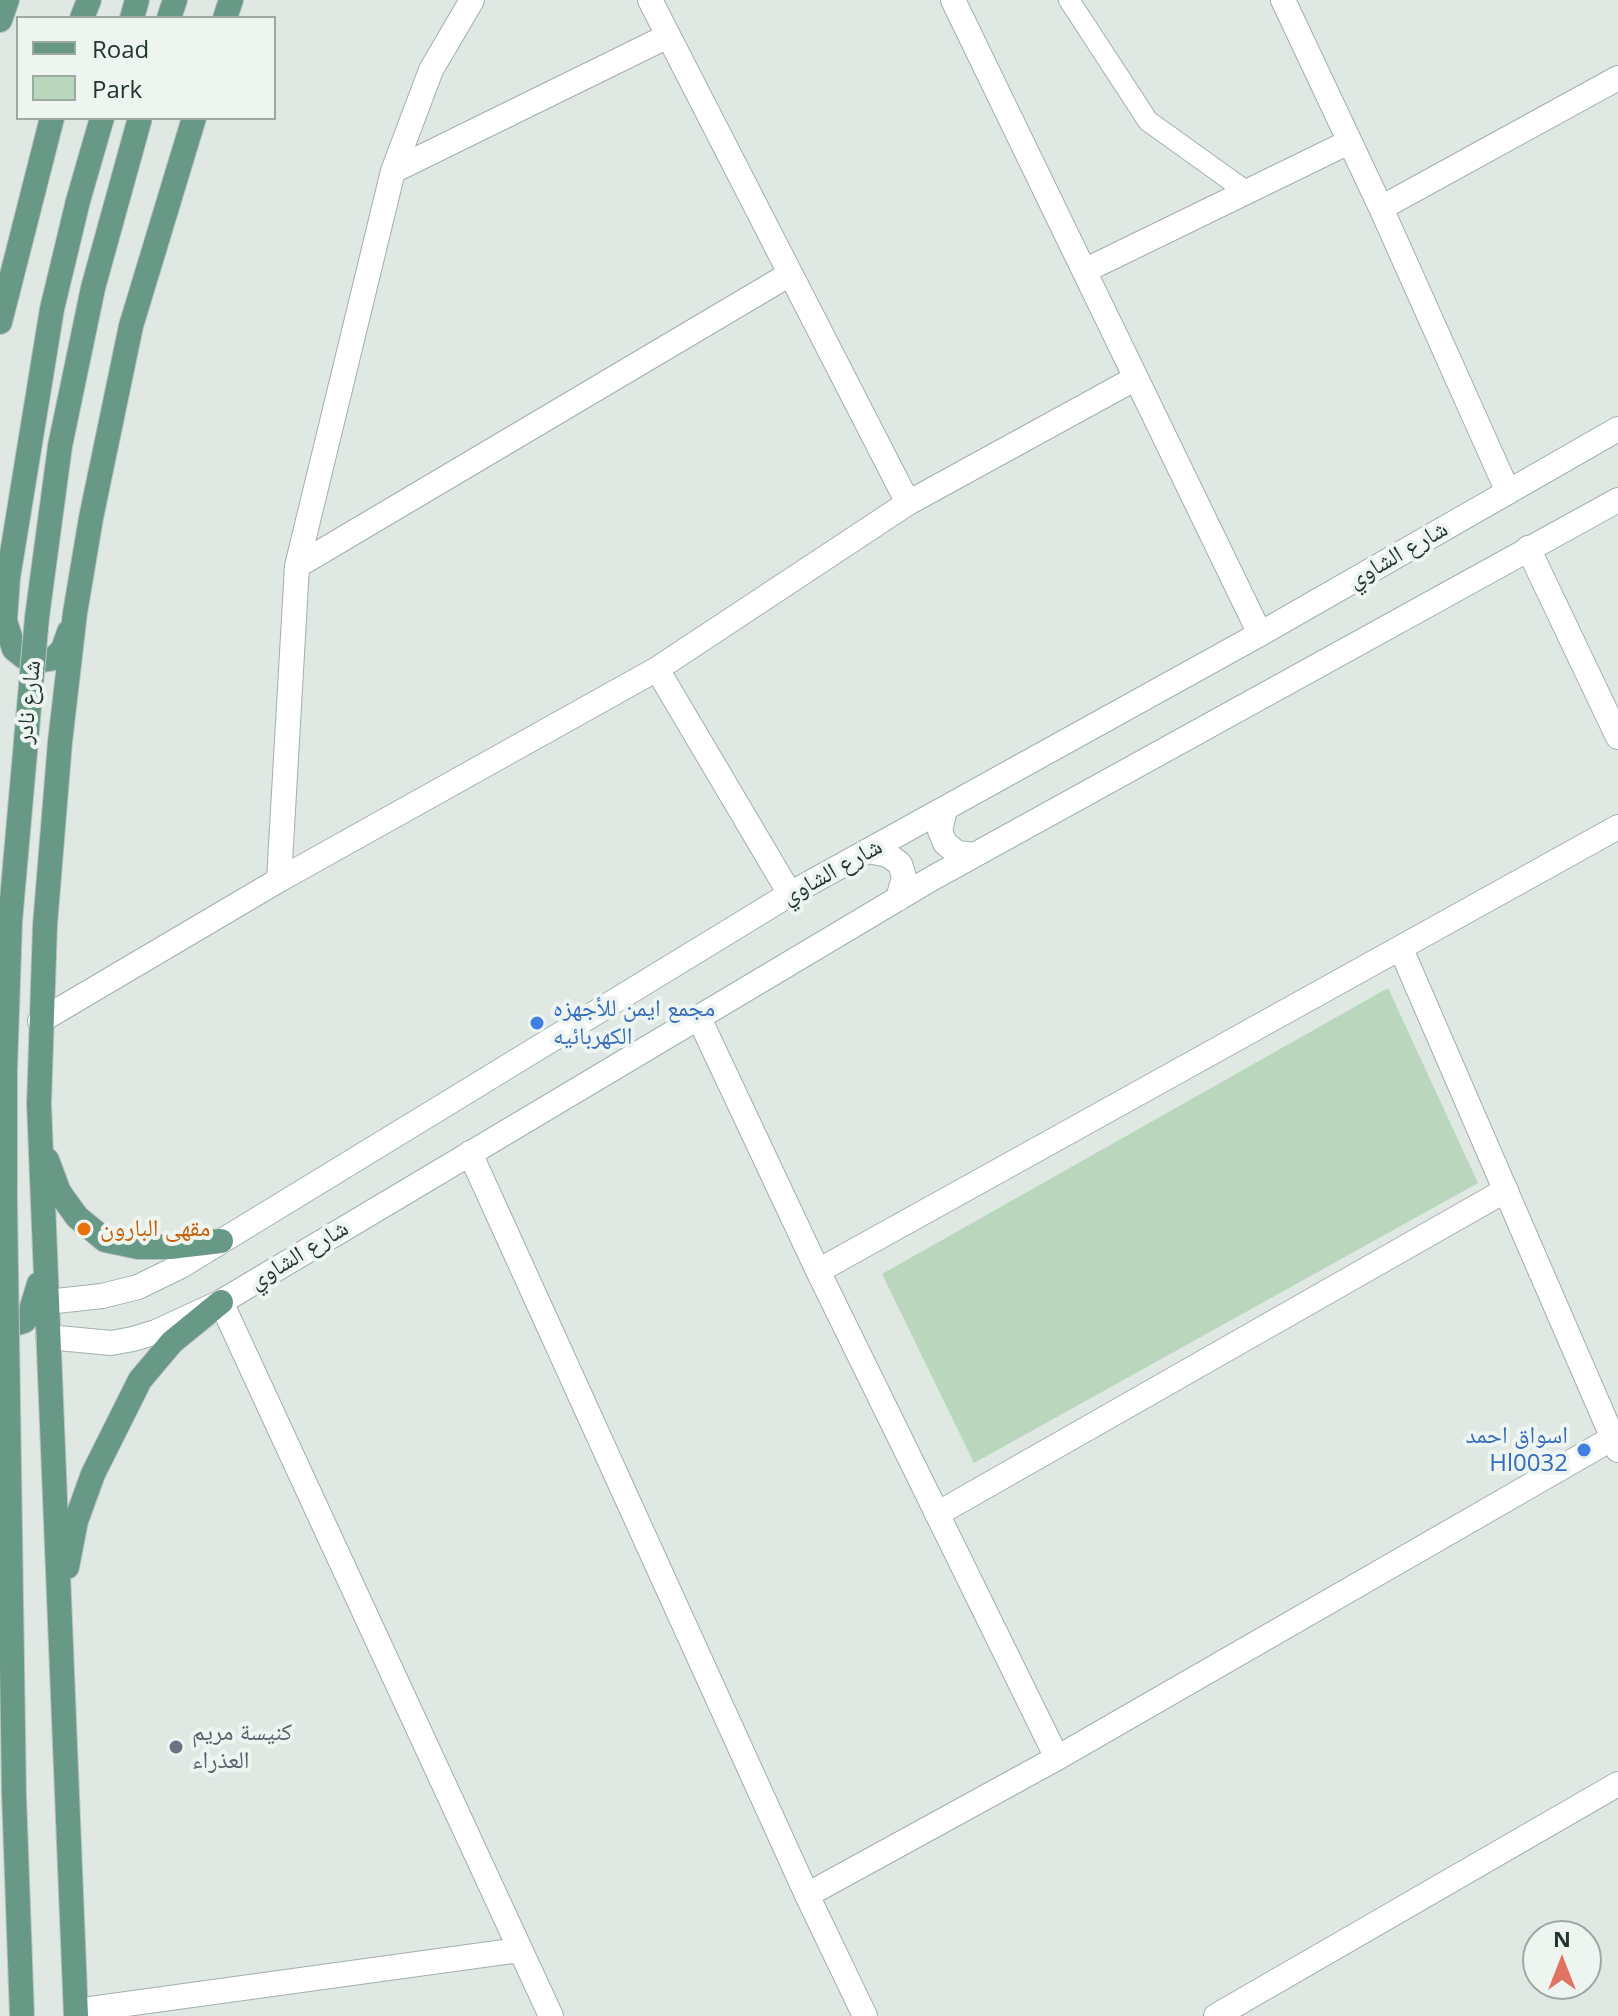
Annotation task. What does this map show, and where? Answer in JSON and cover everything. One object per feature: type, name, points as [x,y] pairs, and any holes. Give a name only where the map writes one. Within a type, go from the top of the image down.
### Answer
[{"type":"main road","points":[[0,20],[7,0]]},
{"type":"main road","points":[[0,322],[51,120]]},
{"type":"main road","points":[[75,613],[63,649],[55,658],[38,661],[24,657],[14,649],[7,634],[8,578],[52,309],[101,120]]},
{"type":"main road","name":"شارع نادر","points":[[22,2016],[14,1795],[5,1187],[10,922],[37,617],[60,446],[93,288],[139,120]]},
{"type":"main road","points":[[76,2014],[48,1337],[41,1303],[44,1244],[39,1104],[45,925],[60,742],[75,613],[91,518],[131,326],[193,120]]},
{"type":"main road","points":[[39,1104],[47,1161],[59,1192],[77,1217],[105,1240],[138,1247],[221,1241]]},
{"type":"main road","points":[[59,1625],[76,1521],[93,1474],[117,1423],[140,1380],[172,1342],[221,1302]]},
{"type":"main road","points":[[0,1306],[41,1303]]},
{"type":"main road","points":[[0,1328],[24,1321],[41,1303]]},
{"type":"main road","points":[[0,1328],[48,1337]]},
{"type":"main road","points":[[0,1690],[14,1795]]},
{"type":"street","points":[[279,880],[297,566],[393,171],[431,70],[472,0]]},
{"type":"street","points":[[650,0],[908,503]]},
{"type":"street","points":[[953,0],[1260,634]]},
{"type":"street","points":[[1283,0],[1381,208],[1508,492]]},
{"type":"street","points":[[393,171],[668,36]]},
{"type":"street","points":[[1381,208],[1618,78]]},
{"type":"street","points":[[1084,271],[1349,142]]},
{"type":"street","points":[[297,566],[790,274]]},
{"type":"street","points":[[40,1021],[279,880],[657,669],[908,503],[1136,378]]},
{"type":"street","name":"شارع الشاوي","points":[[41,1303],[102,1296],[138,1287],[181,1266],[790,894],[1260,634],[1618,429]]},
{"type":"street","name":"شارع الشاوي","points":[[48,1337],[111,1343],[133,1339],[156,1332],[221,1302],[898,899],[1618,500]]},
{"type":"street","points":[[1528,548],[1618,737]]},
{"type":"street","points":[[657,669],[790,894]]},
{"type":"street","points":[[945,809],[940,831],[945,843],[957,853],[975,855]]},
{"type":"street","points":[[818,1271],[1618,827]]},
{"type":"street","points":[[869,851],[888,855],[900,864],[904,877],[898,899]]},
{"type":"street","points":[[807,1895],[1615,1444],[1401,949]]},
{"type":"street","points":[[699,1018],[818,1271],[1057,1758]]},
{"type":"street","points":[[470,1153],[865,2016]]},
{"type":"street","points":[[937,1514],[1506,1190]]},
{"type":"street","points":[[221,1302],[551,2016]]},
{"type":"street","points":[[1216,2016],[1618,1784]]},
{"type":"street","points":[[76,2014],[519,1950]]},
{"type":"lane","points":[[1069,0],[1148,121],[1247,192]]},
{"type":"green space","points":[[1388,988],[1478,1183],[974,1463],[882,1274]]},
{"type":"place","name":"مجمع ايمن للأجهزه الكهربائيه","points":[[537,1023]]},
{"type":"place","name":"مقهى البارون","points":[[84,1229]]},
{"type":"place","name":"اسواق احمد Hl0032","points":[[1584,1450]]},
{"type":"place","name":"كنيسة مريم العذراء","points":[[176,1747]]}]
